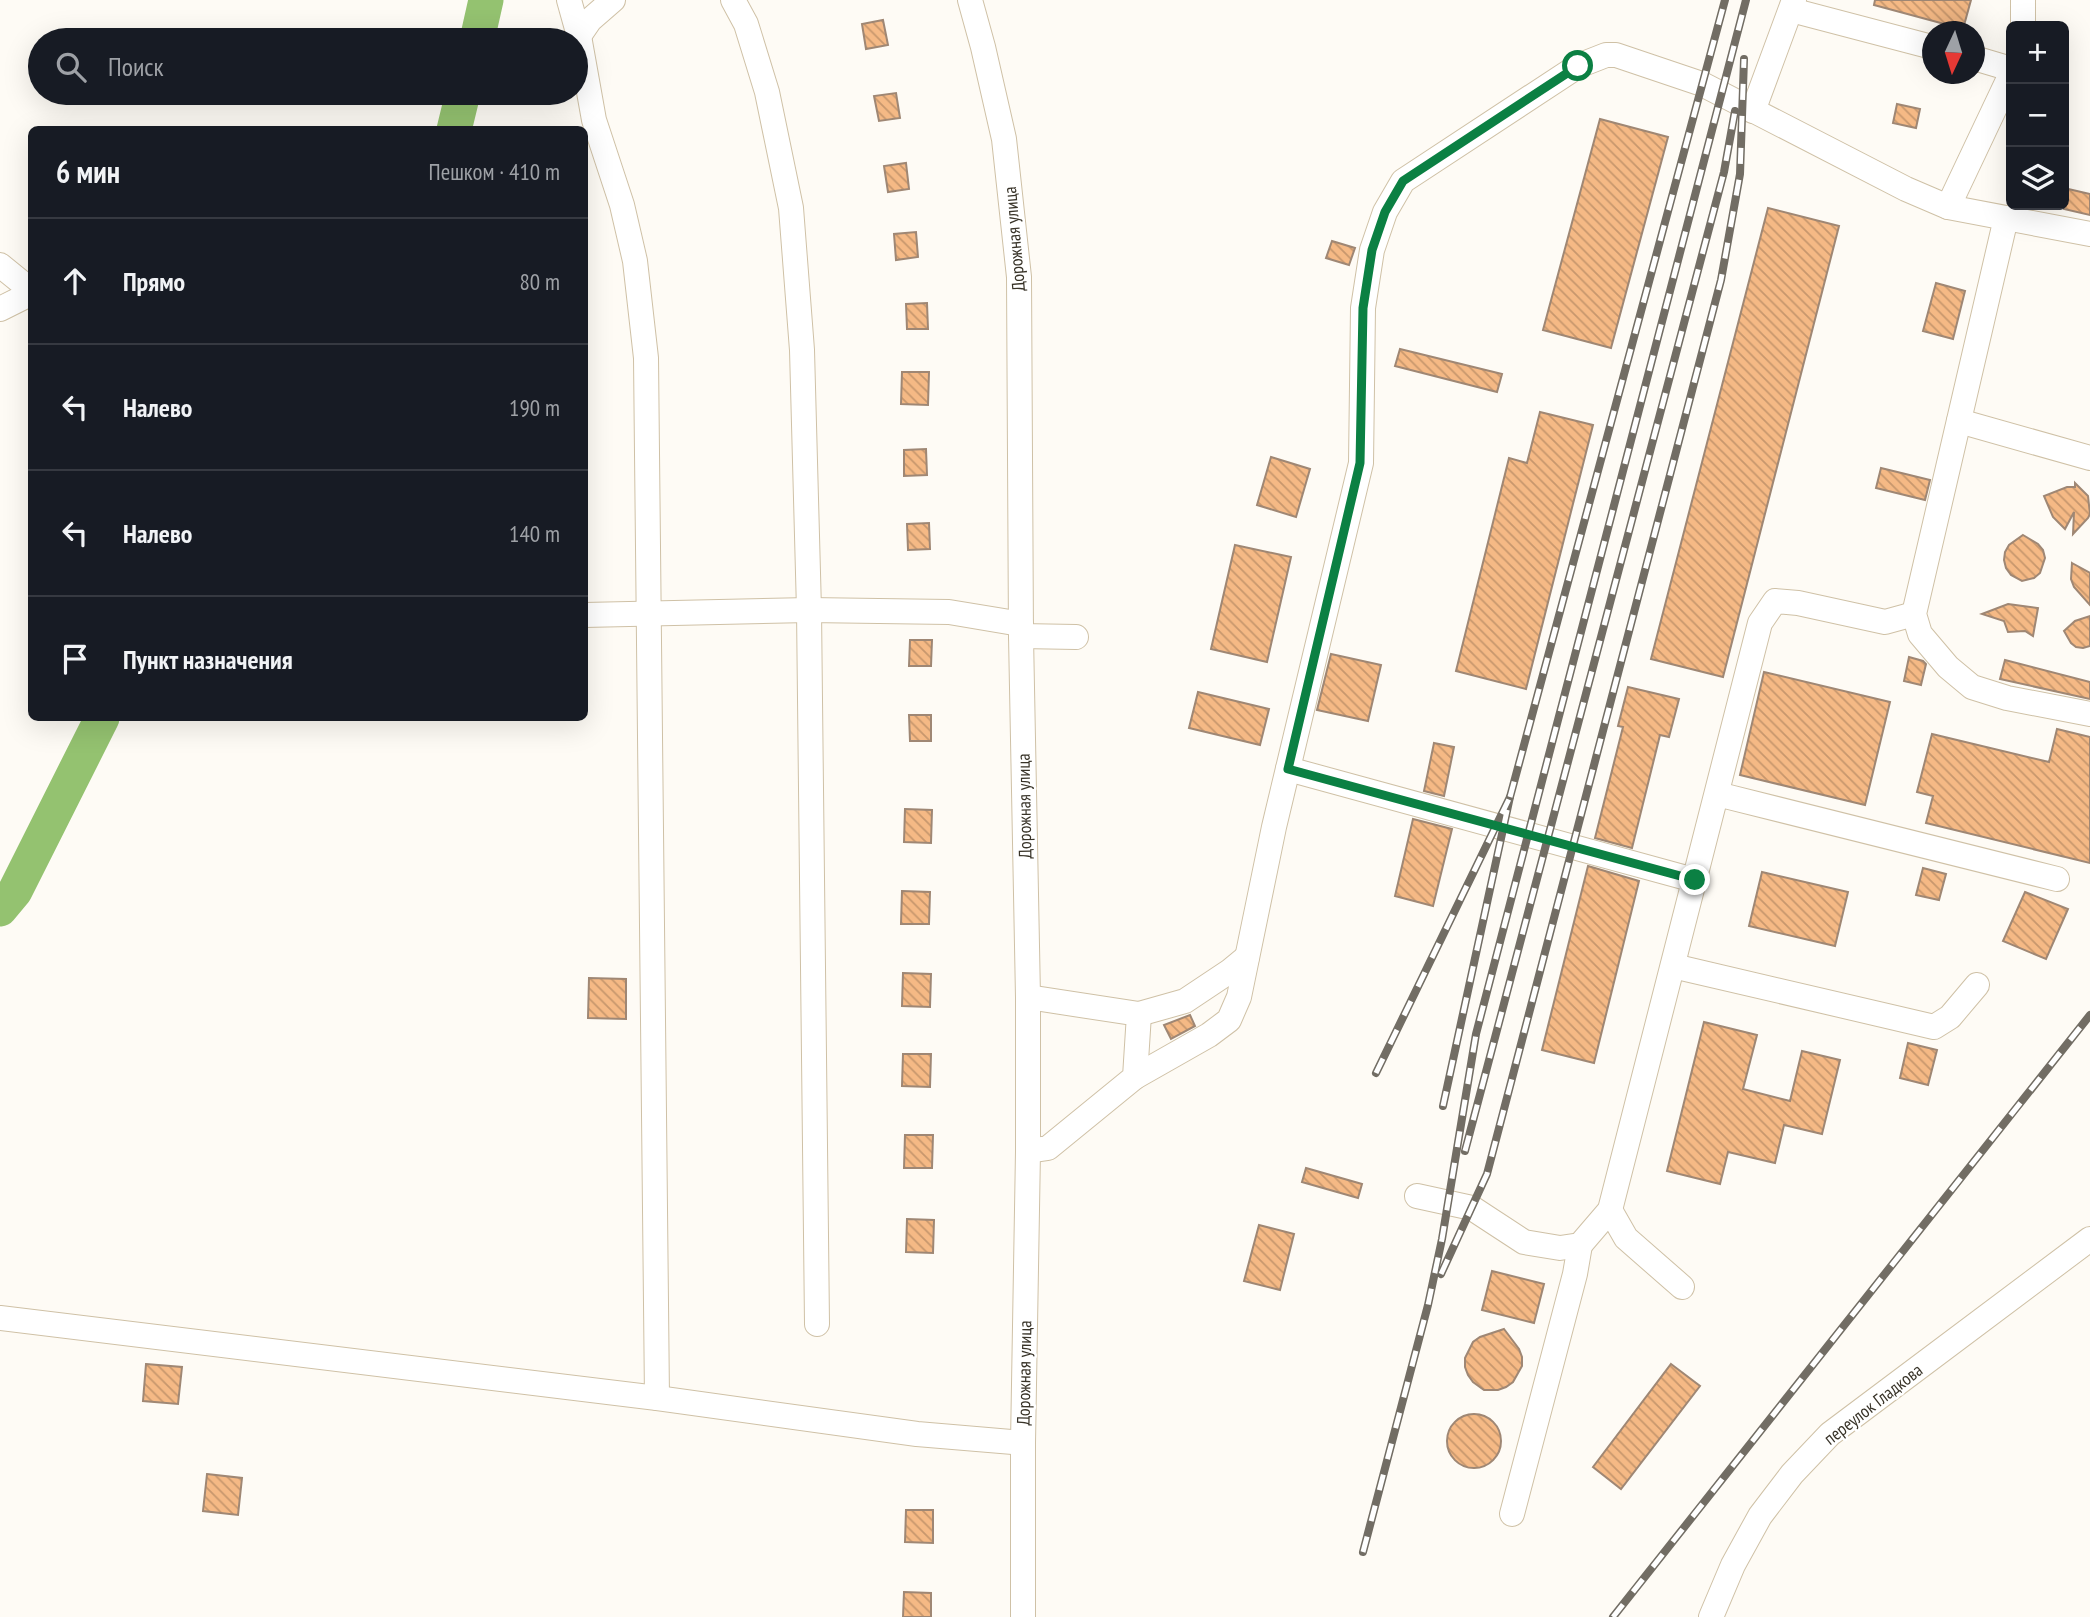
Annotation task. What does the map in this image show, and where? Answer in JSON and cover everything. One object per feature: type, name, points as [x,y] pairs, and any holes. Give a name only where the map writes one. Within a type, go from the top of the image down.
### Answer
[{"type":"street","points":[[569,0],[577,28]]},
{"type":"street","points":[[584,28],[613,0]]},
{"type":"street","points":[[733,0],[746,24],[766,92],[790,208],[803,350],[809,610],[817,1324]]},
{"type":"street","name":"Дорожная улица","points":[[970,0],[1004,139],[1019,277],[1021,630],[1028,997],[1023,1617]]},
{"type":"street","points":[[2022,21],[2024,0]]},
{"type":"street","points":[[1753,111],[1793,5],[1922,44]]},
{"type":"street","points":[[1028,1151],[1048,1148],[1135,1077],[1209,1035],[1229,1020],[1239,997],[1288,769],[1360,463],[1363,308],[1372,250],[1385,212],[1403,181],[1578,66],[1606,55],[1625,57],[1702,84],[1906,189],[1948,207],[2090,234]]},
{"type":"street","points":[[1985,62],[2006,69]]},
{"type":"street","points":[[1948,207],[2006,82]]},
{"type":"street","points":[[588,86],[594,120],[622,205],[635,261],[646,358],[657,1398]]},
{"type":"street","points":[[2006,218],[1914,614],[1920,634],[1948,667],[1972,687],[2007,698],[2090,714]]},
{"type":"street","points":[[0,265],[28,289]]},
{"type":"street","points":[[0,309],[28,294]]},
{"type":"street","points":[[1959,421],[2090,458]]},
{"type":"street","points":[[1512,1514],[1575,1274],[1580,1245],[1610,1210],[1760,623],[1775,601],[1798,603],[1885,622],[1914,614]]},
{"type":"street","points":[[588,615],[809,610],[949,612],[1021,630],[1076,637]]},
{"type":"street","points":[[1288,769],[1695,880]]},
{"type":"street","points":[[1717,794],[2057,879]]},
{"type":"street","points":[[1028,997],[1139,1014],[1185,1001],[1247,957]]},
{"type":"street","points":[[1673,966],[1934,1027],[1950,1017],[1977,985]]},
{"type":"street","points":[[1135,1077],[1139,1014]]},
{"type":"street","points":[[1417,1196],[1472,1208],[1524,1241],[1560,1248],[1580,1245]]},
{"type":"street","points":[[1610,1210],[1626,1238],[1682,1287]]},
{"type":"street","name":"переулок Гладкова","points":[[1711,1617],[1733,1565],[1760,1516],[1792,1474],[1830,1434],[2090,1239]]},
{"type":"street","points":[[0,1318],[657,1398],[917,1434],[1023,1443]]},
{"type":"building","points":[[1875,0],[1971,0],[1965,21],[1933,21],[1874,5]]},
{"type":"building","points":[[883,20],[888,45],[866,49],[862,24]]},
{"type":"building","points":[[896,93],[900,118],[879,121],[874,96]]},
{"type":"building","points":[[1897,104],[1920,109],[1916,128],[1893,123]]},
{"type":"building","points":[[1600,119],[1668,137],[1611,348],[1543,330]]},
{"type":"building","points":[[906,163],[909,189],[888,192],[884,166]]},
{"type":"building","points":[[2069,189],[2090,194],[2090,215],[2068,210]]},
{"type":"building","points":[[1768,208],[1839,226],[1723,677],[1651,659]]},
{"type":"building","points":[[916,232],[918,257],[896,260],[894,234]]},
{"type":"building","points":[[1332,241],[1355,248],[1349,265],[1326,258]]},
{"type":"building","points":[[1936,283],[1965,291],[1953,339],[1923,331]]},
{"type":"building","points":[[927,303],[928,329],[907,329],[906,304]]},
{"type":"building","points":[[1400,349],[1502,374],[1497,392],[1395,366]]},
{"type":"building","points":[[902,372],[929,372],[928,405],[901,404]]},
{"type":"building","points":[[1540,412],[1593,425],[1526,689],[1456,671],[1509,458],[1527,463]]},
{"type":"building","points":[[926,449],[927,475],[904,476],[904,450]]},
{"type":"building","points":[[1271,457],[1310,469],[1296,517],[1257,505]]},
{"type":"building","points":[[1881,468],[1930,480],[1925,500],[1876,488]]},
{"type":"building","points":[[2075,483],[2088,496],[2090,514],[2073,534],[2074,512],[2065,529],[2053,517],[2044,496],[2067,487],[2075,487]]},
{"type":"building","points":[[929,523],[930,549],[908,550],[907,524]]},
{"type":"building","points":[[2023,535],[2038,544],[2045,558],[2040,573],[2034,578],[2022,581],[2011,575],[2004,560],[2009,545]]},
{"type":"building","points":[[1235,545],[1291,557],[1267,662],[1211,649]]},
{"type":"building","points":[[2072,563],[2090,573],[2090,605],[2074,587],[2071,579]]},
{"type":"building","points":[[2008,604],[2038,608],[2033,636],[2025,631],[2008,632],[2004,621],[1982,614]]},
{"type":"building","points":[[2090,616],[2090,646],[2076,647],[2064,631],[2075,621]]},
{"type":"building","points":[[910,640],[932,640],[931,666],[909,666]]},
{"type":"building","points":[[1331,654],[1381,665],[1368,721],[1317,710]]},
{"type":"building","points":[[1909,657],[1926,664],[1921,685],[1904,681]]},
{"type":"building","points":[[2005,660],[2090,682],[2090,699],[2000,679]]},
{"type":"building","points":[[1764,672],[1890,702],[1865,805],[1740,775]]},
{"type":"building","points":[[1628,687],[1679,699],[1669,737],[1660,735],[1632,848],[1595,838],[1623,727],[1618,726]]},
{"type":"building","points":[[1198,692],[1269,709],[1260,745],[1189,728]]},
{"type":"building","points":[[909,715],[931,715],[931,741],[910,741]]},
{"type":"building","points":[[2057,729],[2090,737],[2090,863],[1926,823],[1933,796],[1917,792],[1932,734],[2049,762]]},
{"type":"building","points":[[1434,743],[1454,747],[1444,796],[1424,791]]},
{"type":"building","points":[[905,809],[932,810],[931,843],[904,842]]},
{"type":"building","points":[[1413,819],[1452,829],[1433,906],[1395,896]]},
{"type":"building","points":[[1588,866],[1639,881],[1594,1063],[1542,1050]]},
{"type":"building","points":[[1923,868],[1946,874],[1939,900],[1916,895]]},
{"type":"building","points":[[1762,872],[1848,892],[1835,946],[1749,926]]},
{"type":"building","points":[[902,891],[930,892],[929,924],[901,924]]},
{"type":"building","points":[[2025,892],[2068,909],[2046,959],[2003,941]]},
{"type":"building","points":[[903,973],[931,974],[930,1007],[902,1006]]},
{"type":"building","points":[[589,978],[626,979],[626,1019],[588,1018]]},
{"type":"building","points":[[1190,1015],[1195,1026],[1171,1039],[1164,1025]]},
{"type":"building","points":[[1704,1022],[1757,1035],[1743,1089],[1790,1101],[1802,1051],[1840,1060],[1822,1134],[1784,1125],[1775,1163],[1728,1152],[1720,1184],[1667,1171]]},
{"type":"building","points":[[1908,1043],[1937,1050],[1928,1085],[1900,1078]]},
{"type":"building","points":[[903,1054],[931,1054],[930,1087],[902,1086]]},
{"type":"building","points":[[905,1135],[933,1135],[932,1168],[904,1168]]},
{"type":"building","points":[[1306,1168],[1362,1184],[1358,1198],[1302,1182]]},
{"type":"building","points":[[907,1219],[934,1220],[933,1253],[906,1252]]},
{"type":"building","points":[[1259,1225],[1294,1234],[1280,1290],[1244,1281]]},
{"type":"building","points":[[1492,1271],[1544,1284],[1534,1323],[1482,1310]]},
{"type":"building","points":[[1504,1329],[1519,1349],[1522,1366],[1513,1382],[1506,1387],[1484,1390],[1468,1375],[1465,1358],[1473,1342]]},
{"type":"building","points":[[146,1364],[182,1367],[178,1404],[143,1401]]},
{"type":"building","points":[[1671,1364],[1700,1386],[1621,1489],[1593,1467]]},
{"type":"building","points":[[1474,1414],[1493,1422],[1501,1441],[1493,1460],[1474,1468],[1455,1460],[1447,1441],[1455,1422]]},
{"type":"building","points":[[207,1474],[242,1478],[238,1515],[203,1511]]},
{"type":"building","points":[[906,1510],[933,1510],[933,1543],[905,1542]]},
{"type":"building","points":[[904,1592],[931,1593],[931,1617],[903,1617]]},
{"type":"waterway","points":[[480,28],[486,0]]},
{"type":"waterway","points":[[455,126],[460,105]]},
{"type":"waterway","points":[[0,909],[15,891],[100,721]]},
{"type":"railway","points":[[1510,797],[1725,0]]},
{"type":"railway","points":[[1363,1552],[1428,1305],[1442,1239],[1476,1034],[1746,0]]},
{"type":"railway","points":[[1441,1274],[1487,1174],[1721,280],[1740,174],[1744,59]]},
{"type":"railway","points":[[1465,1151],[1724,172],[1735,111]]},
{"type":"railway","points":[[1376,1073],[1510,797],[1443,1106]]},
{"type":"railway","points":[[1613,1617],[2090,1015]]},
{"type":"route","points":[[1578,66],[1403,181],[1385,212],[1372,250],[1363,308],[1360,463],[1288,769],[1695,880]]}]
